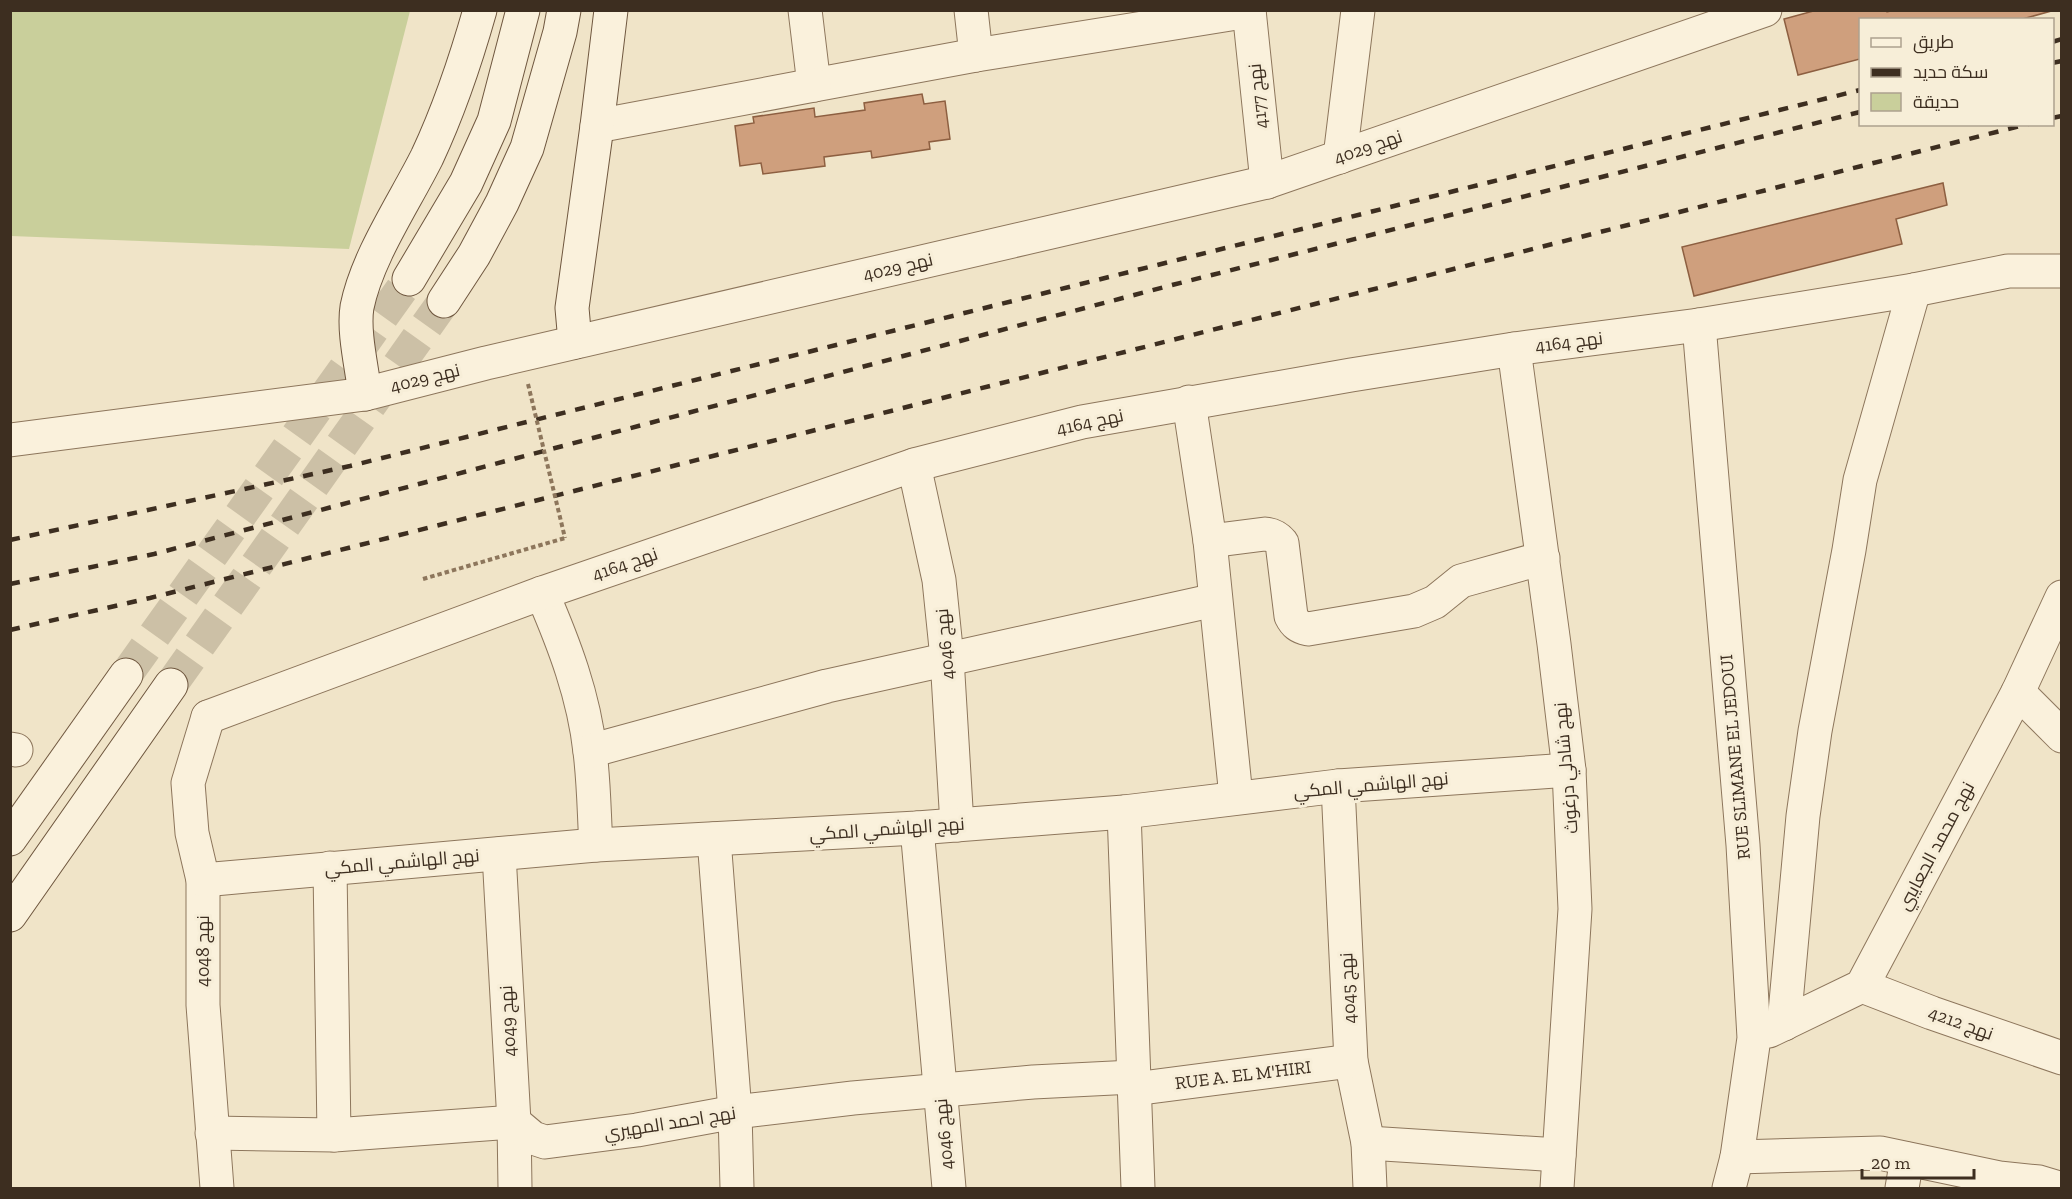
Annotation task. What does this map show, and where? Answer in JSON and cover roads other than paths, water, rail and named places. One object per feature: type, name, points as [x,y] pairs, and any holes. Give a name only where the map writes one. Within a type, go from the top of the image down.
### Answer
[{"type":"street","points":[[365,394],[357,328],[357,308],[369,268],[426,158],[453,99],[480,10]]},
{"type":"street","points":[[409,279],[466,183],[494,121],[523,10]]},
{"type":"street","points":[[444,301],[491,224],[526,148],[560,32],[564,10]]},
{"type":"street","points":[[575,342],[572,308],[611,10]]},
{"type":"street","points":[[805,10],[814,85]]},
{"type":"street","points":[[971,10],[976,55]]},
{"type":"street","points":[[1340,157],[1358,10]]},
{"type":"street","points":[[597,126],[976,55],[1249,11]]},
{"type":"street","name":"نهج 4177","points":[[1249,11],[1267,182]]},
{"type":"street","name":"نهج 4029","points":[[10,440],[365,394],[575,342],[1267,182],[1753,12]]},
{"type":"street","name":"نهج 4164","points":[[208,717],[542,592],[914,465],[1082,422],[1514,349],[1699,325],[1914,290],[2008,271],[2061,248]]},
{"type":"street","name":"نهج 4164","points":[[2008,271],[2061,272]]},
{"type":"street","points":[[1784,1024],[1803,816],[1815,731],[1860,480],[1914,290]]},
{"type":"street","name":"RUE SLIMANE EL JEDOUI","points":[[1699,325],[1743,845],[1754,1038],[1737,1157],[1730,1188]]},
{"type":"street","name":"نهج شادلي درغوث","points":[[1514,349],[1569,770],[1575,909],[1557,1188]]},
{"type":"street","points":[[1190,402],[1210,542],[1236,797]]},
{"type":"street","name":"نهج 4046","points":[[914,465],[939,580],[957,825]]},
{"type":"street","points":[[1210,542],[1265,534],[1273,534],[1279,538],[1282,543],[1291,616],[1294,623],[1308,628],[1414,611],[1435,602],[1461,581],[1543,558]]},
{"type":"street","points":[[542,592],[568,654],[579,694],[590,751],[596,845]]},
{"type":"street","name":"نهج محمد الجعايبي","points":[[1862,986],[2018,692],[2061,597]]},
{"type":"street","points":[[590,751],[827,686],[1215,600]]},
{"type":"street","points":[[10,839],[126,675]]},
{"type":"street","points":[[10,915],[171,685]]},
{"type":"street","points":[[2018,692],[2061,736]]},
{"type":"street","name":"نهج 4048","points":[[208,717],[188,783],[192,833],[203,880],[203,1005],[217,1188]]},
{"type":"street","name":"نهج الهاشمي المكي","points":[[203,880],[596,845],[917,828],[1124,812],[1338,786],[1569,770]]},
{"type":"street","name":"نهج 4045","points":[[1338,786],[1351,1061],[1368,1143],[1370,1188]]},
{"type":"street","points":[[1124,812],[1138,1188]]},
{"type":"street","name":"نهج 4046","points":[[917,828],[949,1188]]},
{"type":"street","points":[[714,839],[735,1112],[737,1188]]},
{"type":"street","name":"نهج 4049","points":[[499,854],[516,1188]]},
{"type":"street","points":[[330,868],[334,1135]]},
{"type":"street","points":[[1754,1038],[1862,986]]},
{"type":"street","name":"نهج 4212","points":[[1862,986],[2061,1058]]},
{"type":"street","name":"RUE A. EL M'HIRI","points":[[1134,1083],[1351,1061]]},
{"type":"street","name":"نهج احمد المهيري","points":[[514,1122],[533,1138],[545,1142],[638,1130],[735,1112],[941,1089],[1134,1083]]},
{"type":"street","points":[[212,1133],[334,1135],[514,1122]]},
{"type":"street","points":[[1368,1143],[1559,1155]]},
{"type":"street","points":[[1737,1157],[1880,1153],[1905,1174],[1997,1183],[2039,1182],[2059,1188]]},
{"type":"tunnel","points":[[126,675],[409,279]]},
{"type":"tunnel","points":[[171,685],[444,301]]},
{"type":"railway","points":[[2054,41],[2062,39]]},
{"type":"railway","points":[[2054,63],[2062,61]]},
{"type":"railway","points":[[10,540],[350,466],[1859,90]]},
{"type":"railway","points":[[10,584],[154,554],[1172,285],[1859,112]]},
{"type":"railway","points":[[2054,118],[2062,116]]},
{"type":"railway","points":[[10,630],[150,598],[2020,126]]}]
